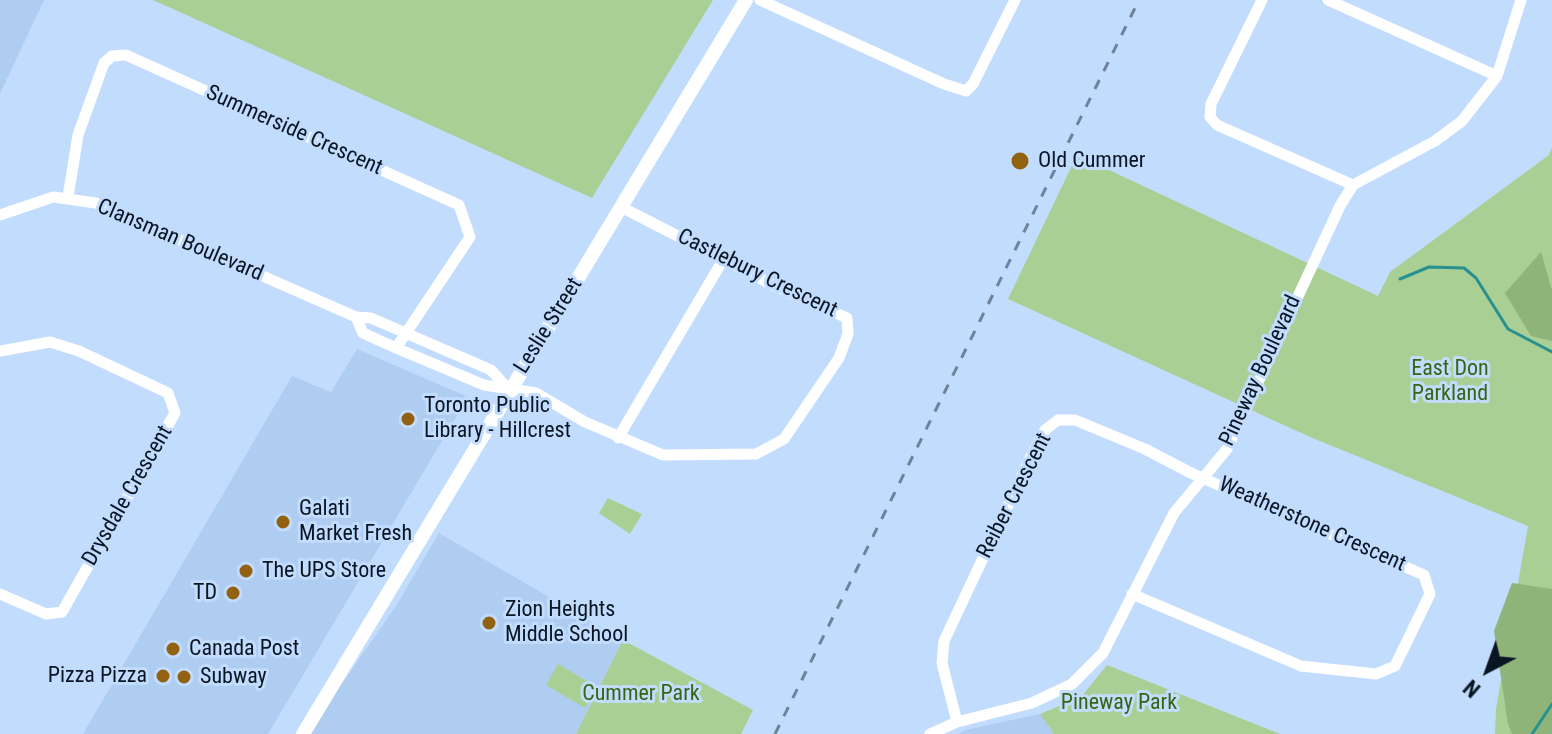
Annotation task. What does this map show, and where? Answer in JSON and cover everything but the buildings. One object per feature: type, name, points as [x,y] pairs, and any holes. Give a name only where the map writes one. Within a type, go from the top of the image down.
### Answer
[{"type":"main road","name":"Leslie Street","points":[[303,734],[746,0]]},
{"type":"street","points":[[760,0],[944,84],[966,91],[973,84],[1015,0]]},
{"type":"street","points":[[1262,0],[1211,104],[1210,117],[1217,125],[1353,185],[1435,141],[1462,121],[1497,76],[1521,0]]},
{"type":"street","points":[[1328,0],[1497,76]]},
{"type":"street","name":"Summerside Crescent","points":[[68,197],[78,135],[104,63],[112,56],[126,55],[459,205],[470,237],[396,348]]},
{"type":"street","name":"Pineway Boulevard","points":[[930,734],[957,722],[1032,703],[1072,684],[1103,653],[1174,513],[1227,449],[1340,206],[1353,185]]},
{"type":"street","name":"Clansman Boulevard","points":[[0,215],[53,197],[96,203],[356,317],[371,318],[491,370],[509,389]]},
{"type":"street","name":"Castlebury Crescent","points":[[509,389],[536,393],[618,438],[663,455],[756,454],[784,439],[839,358],[848,334],[847,318],[723,260],[623,208]]},
{"type":"street","points":[[618,438],[723,260]]},
{"type":"street","name":"Clansman Boulevard","points":[[356,317],[363,333],[484,385],[509,389]]},
{"type":"street","name":"Drysdale Crescent","points":[[0,351],[50,342],[79,351],[168,393],[175,413],[62,612],[46,614],[0,594]]},
{"type":"street","name":"Reiber Crescent","points":[[957,722],[942,663],[944,641],[1045,430],[1058,420],[1075,420],[1203,478]]},
{"type":"street","name":"Weatherstone Crescent","points":[[1132,594],[1301,666],[1376,674],[1395,666],[1430,594],[1424,575],[1203,478]]},
{"type":"shaded area","points":[[0,0],[44,0],[0,94]]},
{"type":"shaded area","points":[[357,349],[468,397],[268,734],[83,734],[292,376],[331,392]]},
{"type":"shaded area","name":"Zion Heights Middle School","points":[[439,533],[623,640],[576,734],[307,734],[396,606]]},
{"type":"shaded area","points":[[1040,714],[1054,734],[958,734],[965,730]]},
{"type":"green space","points":[[153,0],[713,0],[592,198]]},
{"type":"green space","name":"East Don Parkland","points":[[1552,147],[1552,734],[1495,734],[1496,709],[1528,526],[1310,437],[1008,299],[1077,155],[1378,296],[1390,272],[1549,155]]},
{"type":"green space","points":[[1541,252],[1552,290],[1552,341],[1531,336],[1505,293]]},
{"type":"green space","points":[[608,498],[642,514],[630,534],[599,513]]},
{"type":"green space","points":[[1512,583],[1552,589],[1552,734],[1512,734],[1508,724],[1494,631]]},
{"type":"green space","name":"Cummer Park","points":[[623,640],[753,710],[741,734],[576,734]]},
{"type":"green space","points":[[558,664],[597,687],[585,708],[546,685]]},
{"type":"green space","name":"Pineway Park","points":[[1107,665],[1280,734],[1054,734],[1040,714],[1081,697]]},
{"type":"waterway","points":[[1400,279],[1429,267],[1464,268],[1476,278],[1508,329],[1552,352]]},
{"type":"waterway","points":[[1532,734],[1552,704]]},
{"type":"railway","points":[[775,734],[1139,0]]},
{"type":"place","name":"Old Cummer","points":[[1020,161]]},
{"type":"place","name":"Toronto Public Library - Hillcrest","points":[[408,419]]},
{"type":"place","name":"Galati Market Fresh","points":[[283,522]]},
{"type":"place","name":"The UPS Store","points":[[246,571]]},
{"type":"place","name":"TD","points":[[233,593]]},
{"type":"place","name":"Zion Heights Middle School","points":[[489,623]]},
{"type":"place","name":"Canada Post","points":[[173,649]]},
{"type":"place","name":"Pizza Pizza","points":[[163,676]]},
{"type":"place","name":"Subway","points":[[184,677]]}]
